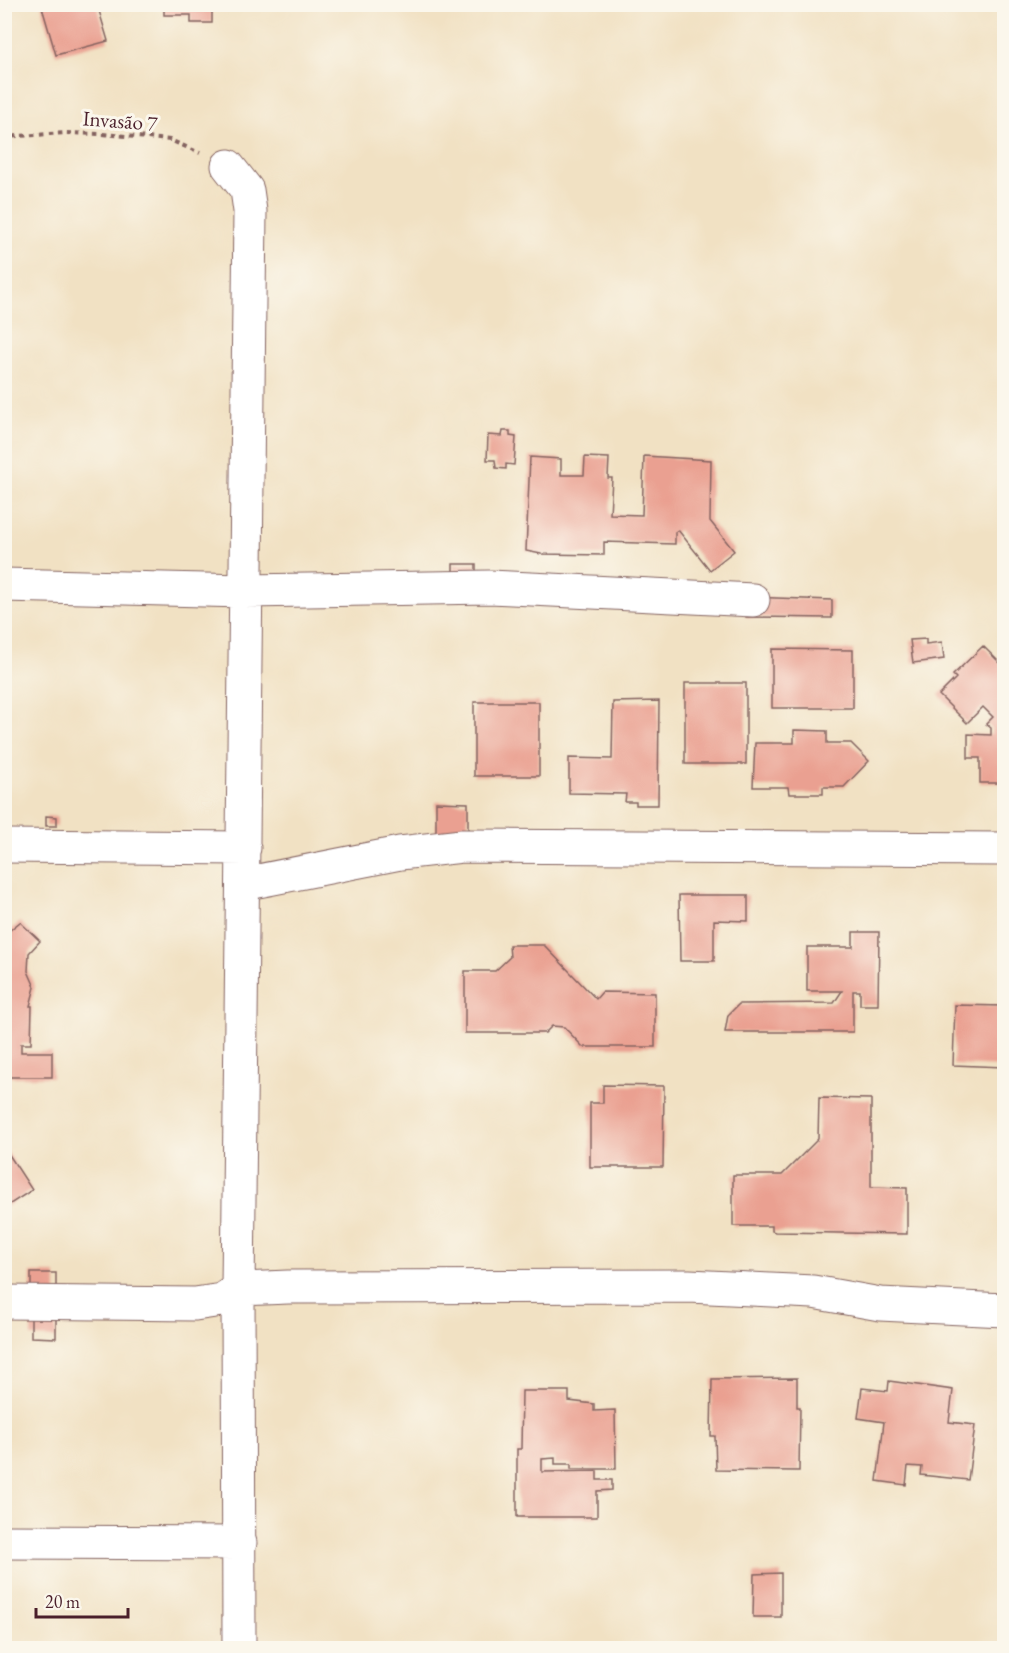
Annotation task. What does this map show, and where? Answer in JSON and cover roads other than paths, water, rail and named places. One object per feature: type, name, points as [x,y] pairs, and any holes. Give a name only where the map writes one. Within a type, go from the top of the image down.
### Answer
[{"type":"street","points":[[228,166],[247,190],[250,211],[238,1289],[239,1648]]},
{"type":"street","points":[[4,585],[244,591],[490,587],[753,600]]},
{"type":"street","points":[[4,846],[244,848]]},
{"type":"street","points":[[243,884],[400,853],[462,846],[1005,849]]},
{"type":"street","points":[[4,1302],[195,1304],[222,1300],[238,1289],[689,1286],[813,1292],[880,1304],[1005,1310]]},
{"type":"street","points":[[4,1542],[240,1543]]}]
